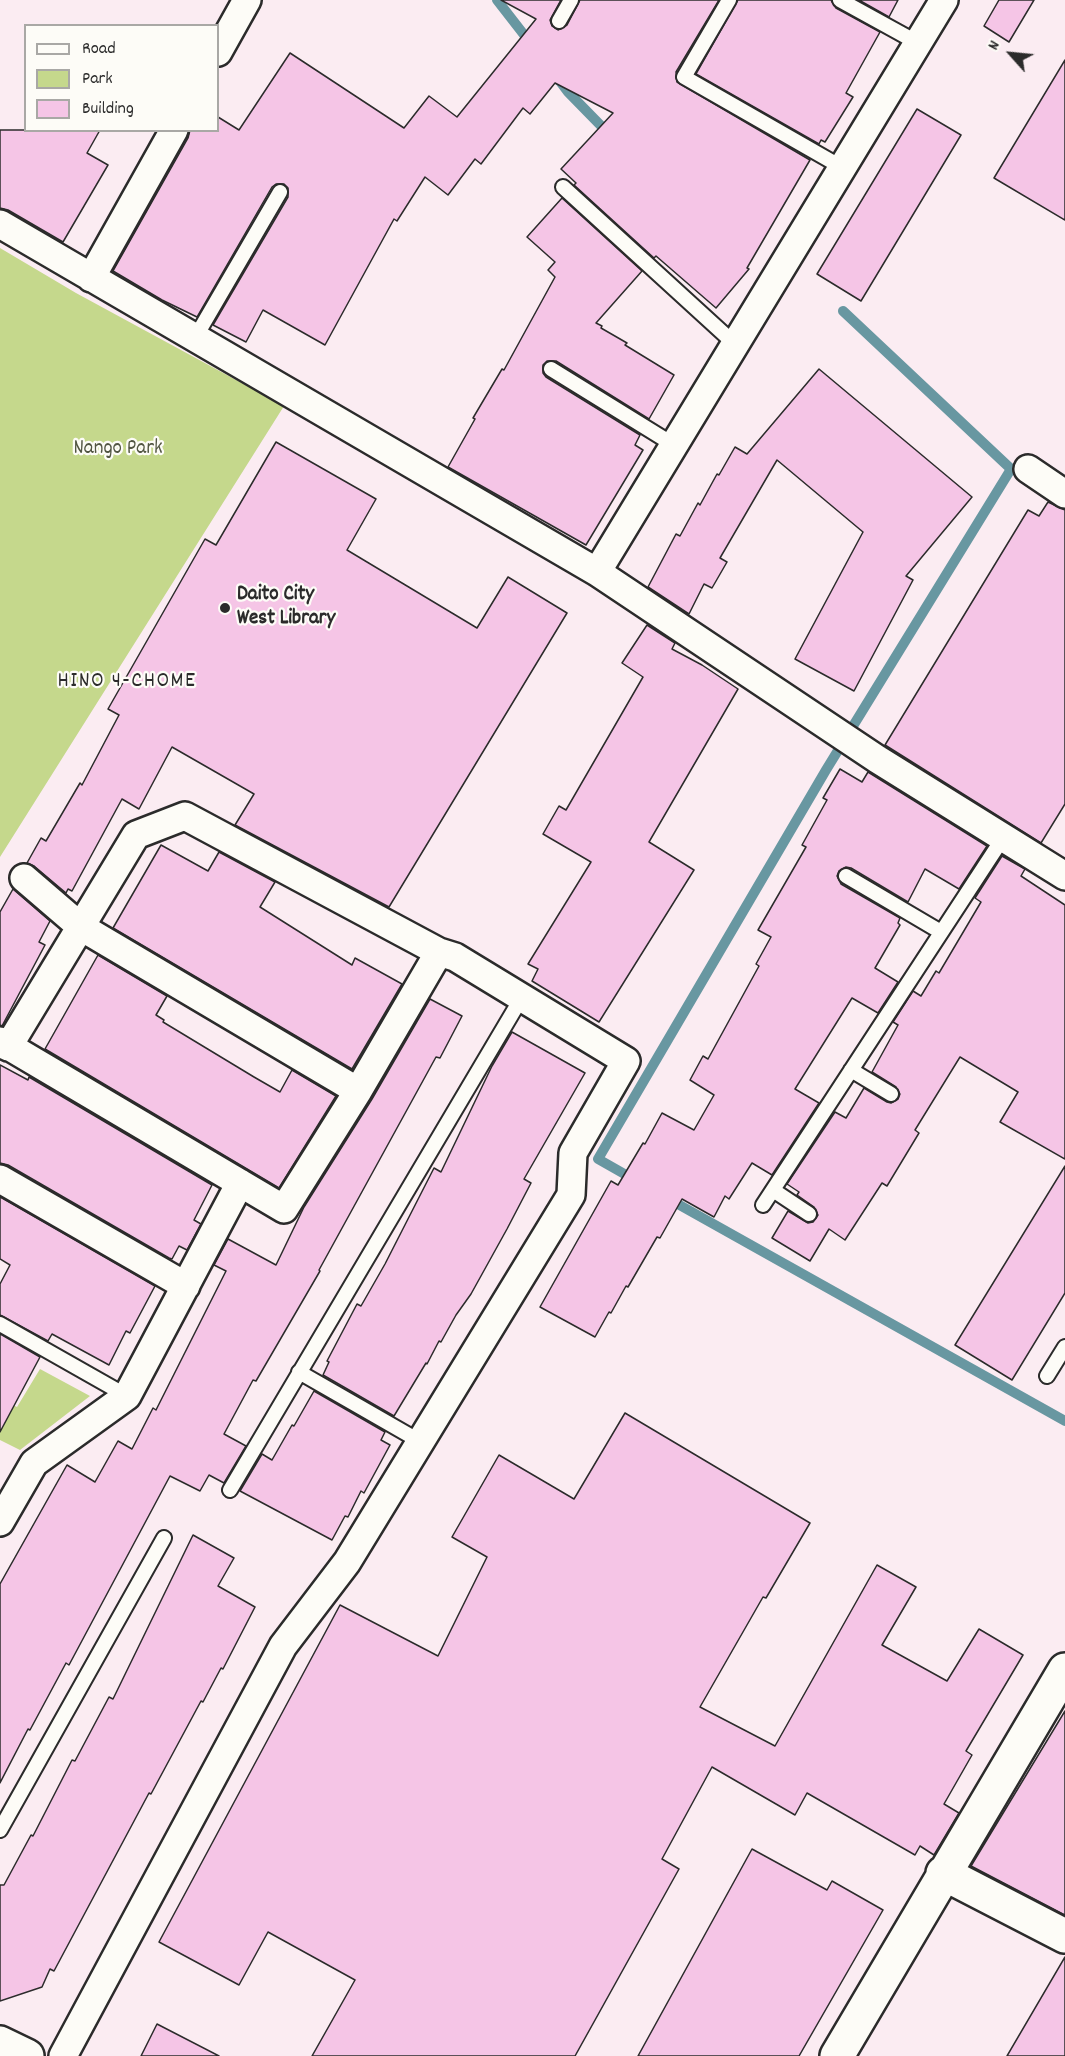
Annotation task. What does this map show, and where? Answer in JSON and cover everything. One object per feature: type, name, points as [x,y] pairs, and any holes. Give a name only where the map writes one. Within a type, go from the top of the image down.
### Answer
[{"type":"street","points":[[219,50],[247,0]]},
{"type":"street","points":[[597,572],[944,0]]},
{"type":"street","points":[[91,278],[173,132]]},
{"type":"street","points":[[0,224],[597,572],[878,759],[1065,876]]},
{"type":"street","points":[[1028,469],[1065,494]]},
{"type":"street","points":[[63,2056],[283,1646],[347,1562],[571,1195],[573,1153],[626,1061],[455,957],[439,952],[185,816],[136,835],[81,927],[4,1044],[284,1209],[358,1091],[439,952]]},
{"type":"street","points":[[24,878],[81,927],[358,1091]]},
{"type":"street","points":[[0,1179],[186,1286]]},
{"type":"street","points":[[0,1522],[34,1463],[127,1396],[240,1183]]},
{"type":"street","points":[[837,2056],[1065,1670]]},
{"type":"street","points":[[944,1873],[1065,1936]]},
{"type":"lane","points":[[559,21],[571,0]]},
{"type":"lane","points":[[729,0],[684,77],[843,168]]},
{"type":"lane","points":[[840,0],[918,43]]},
{"type":"lane","points":[[563,187],[736,345]]},
{"type":"lane","points":[[195,338],[280,192]]},
{"type":"lane","points":[[551,369],[674,445]]},
{"type":"lane","points":[[762,1205],[1003,838]]},
{"type":"lane","points":[[846,876],[941,932]]},
{"type":"lane","points":[[230,1490],[522,997]]},
{"type":"lane","points":[[851,1070],[891,1094]]},
{"type":"lane","points":[[773,1190],[809,1214]]},
{"type":"lane","points":[[0,1324],[127,1396]]},
{"type":"lane","points":[[1047,1376],[1065,1347]]},
{"type":"lane","points":[[299,1372],[421,1442]]},
{"type":"lane","points":[[0,1830],[164,1538]]},
{"type":"green space","name":"Nango Park","points":[[0,248],[76,293],[284,406],[0,857]]},
{"type":"green space","points":[[40,1369],[90,1396],[20,1450],[0,1440],[0,1399],[17,1407]]},
{"type":"building","points":[[501,0],[561,0],[550,20],[552,26],[558,30],[567,25],[580,0],[719,0],[676,72],[677,82],[810,160],[747,268],[749,269],[716,308],[656,256],[654,258],[574,185],[576,183],[561,169],[613,113],[555,83],[530,114],[523,108],[481,164],[475,159],[448,195],[425,177],[397,221],[394,219],[325,345],[263,310],[246,342],[213,325],[288,197],[288,188],[284,184],[276,184],[272,187],[197,317],[162,300],[113,271],[190,132],[219,132],[219,118],[239,130],[290,53],[404,128],[429,96],[457,117],[536,19]]},
{"type":"building","points":[[738,0],[831,0],[836,8],[880,32],[846,93],[853,97],[825,142],[821,140],[819,144],[696,74]]},
{"type":"building","points":[[859,0],[898,0],[889,17]]},
{"type":"building","points":[[999,0],[1034,0],[1009,42],[984,26]]},
{"type":"building","points":[[1065,60],[1065,220],[994,178]]},
{"type":"building","points":[[917,109],[961,135],[861,301],[817,274]]},
{"type":"building","points":[[0,130],[99,132],[87,153],[108,165],[63,242],[8,210],[0,208]]},
{"type":"building","points":[[562,198],[642,271],[596,323],[627,343],[625,345],[674,375],[649,419],[556,361],[547,361],[543,365],[543,373],[546,377],[640,435],[635,445],[643,450],[586,545],[448,467],[475,419],[473,418],[502,369],[504,370],[555,277],[548,270],[555,262],[527,237]]},
{"type":"building","points":[[819,369],[972,497],[906,576],[913,580],[854,691],[795,659],[863,532],[777,460],[720,558],[727,562],[712,588],[704,584],[689,614],[648,587],[676,534],[680,536],[698,503],[700,505],[735,447],[747,454]]},
{"type":"building","points":[[276,442],[376,499],[347,550],[477,628],[508,577],[567,613],[389,907],[235,825],[254,794],[172,747],[139,809],[122,799],[72,891],[68,889],[66,893],[34,866],[27,863],[41,838],[46,841],[80,783],[82,785],[119,715],[108,709],[205,539],[216,545]]},
{"type":"building","points":[[1048,502],[1065,510],[1065,804],[1041,843],[885,745],[1028,510],[1039,516]]},
{"type":"building","points":[[647,625],[675,643],[672,649],[702,665],[738,689],[649,842],[694,870],[599,1022],[532,981],[538,969],[528,964],[591,862],[543,834],[559,806],[566,810],[643,677],[622,663]]},
{"type":"building","points":[[840,769],[862,782],[868,772],[987,846],[959,889],[925,869],[908,902],[851,868],[846,867],[839,871],[837,876],[841,884],[900,918],[898,923],[900,925],[875,968],[898,982],[878,1013],[852,998],[795,1089],[819,1103],[772,1175],[752,1163],[729,1199],[725,1196],[714,1217],[682,1199],[660,1238],[657,1237],[595,1337],[540,1307],[611,1181],[618,1185],[662,1113],[694,1130],[714,1095],[690,1080],[703,1056],[708,1059],[759,966],[756,964],[771,937],[758,930],[806,847],[802,845],[827,800],[823,798]]},
{"type":"building","points":[[161,845],[208,871],[219,852],[275,882],[260,907],[352,965],[355,958],[402,984],[352,1069],[113,928]]},
{"type":"building","points":[[1002,856],[1025,869],[1021,876],[1065,905],[1065,1159],[1000,1122],[1018,1092],[960,1057],[915,1130],[919,1133],[887,1186],[882,1183],[845,1240],[829,1229],[810,1261],[772,1238],[788,1211],[808,1223],[813,1222],[818,1215],[814,1207],[797,1195],[799,1192],[787,1184],[835,1112],[846,1118],[864,1088],[887,1102],[891,1103],[898,1099],[900,1094],[896,1087],[872,1072],[898,1025],[893,1022],[913,991],[921,996],[936,971],[939,973],[981,902],[975,898]]},
{"type":"building","points":[[13,889],[50,921],[39,942],[45,945],[2,1026],[0,1025],[0,912]]},
{"type":"building","points":[[98,955],[167,996],[156,1015],[164,1020],[163,1022],[254,1077],[280,1092],[292,1070],[336,1096],[279,1188],[45,1049]]},
{"type":"building","points":[[430,999],[462,1016],[440,1058],[436,1057],[320,1271],[256,1381],[253,1380],[224,1434],[246,1446],[224,1483],[209,1475],[200,1491],[170,1476],[69,1665],[66,1663],[0,1783],[0,1584],[67,1465],[95,1482],[118,1441],[132,1449],[153,1408],[156,1410],[226,1271],[214,1265],[228,1239],[276,1265],[304,1207],[372,1099]]},
{"type":"building","points":[[512,1032],[585,1073],[524,1179],[531,1183],[471,1294],[441,1342],[439,1341],[394,1416],[323,1375],[329,1362],[327,1361],[357,1304],[361,1306],[385,1264],[434,1168],[441,1172],[492,1066]]},
{"type":"building","points":[[0,1065],[28,1080],[29,1077],[212,1185],[194,1220],[201,1224],[187,1250],[179,1246],[172,1259],[169,1258],[8,1165],[0,1163]]},
{"type":"building","points":[[1065,1166],[1065,1293],[1012,1380],[955,1345]]},
{"type":"building","points":[[0,1197],[155,1286],[130,1333],[126,1331],[109,1365],[52,1334],[48,1341],[0,1315],[0,1284],[10,1265],[0,1259]]},
{"type":"building","points":[[0,1334],[40,1357],[0,1432]]},
{"type":"building","points":[[314,1391],[385,1432],[381,1440],[390,1445],[364,1493],[361,1491],[348,1517],[345,1516],[332,1540],[240,1491],[262,1454],[272,1460]]},
{"type":"building","points":[[625,1413],[810,1523],[766,1598],[763,1597],[700,1707],[775,1746],[877,1565],[916,1587],[882,1645],[947,1681],[979,1629],[1023,1655],[966,1751],[972,1755],[944,1804],[959,1813],[934,1855],[920,1846],[915,1855],[807,1793],[795,1815],[712,1767],[662,1859],[679,1869],[575,2056],[312,2056],[355,1980],[268,1932],[239,1985],[159,1942],[340,1605],[438,1656],[487,1557],[452,1537],[499,1455],[574,1499]]},
{"type":"building","points":[[193,1535],[234,1558],[218,1586],[255,1607],[223,1669],[221,1668],[203,1702],[201,1701],[151,1794],[149,1793],[54,1971],[50,1969],[42,1987],[0,2001],[0,1885],[4,1885],[31,1835],[33,1836],[72,1760],[75,1761],[109,1697],[113,1699]]},
{"type":"building","points":[[1065,1711],[1065,1915],[971,1866]]},
{"type":"building","points":[[752,1849],[827,1890],[832,1881],[883,1910],[799,2056],[638,2056]]},
{"type":"building","points":[[1065,1957],[1065,2056],[1007,2056]]},
{"type":"building","points":[[157,2024],[219,2056],[141,2056]]},
{"type":"waterway","points":[[497,0],[532,45]]},
{"type":"waterway","points":[[556,76],[568,92],[610,135]]},
{"type":"waterway","points":[[635,1180],[598,1159],[826,770],[1011,469],[843,311]]},
{"type":"waterway","points":[[667,1198],[1065,1421]]},
{"type":"place","name":"Daito City West Library","points":[[225,608]]},
{"type":"district","name":"HINO 4-CHOME","points":[[127,683]]}]
